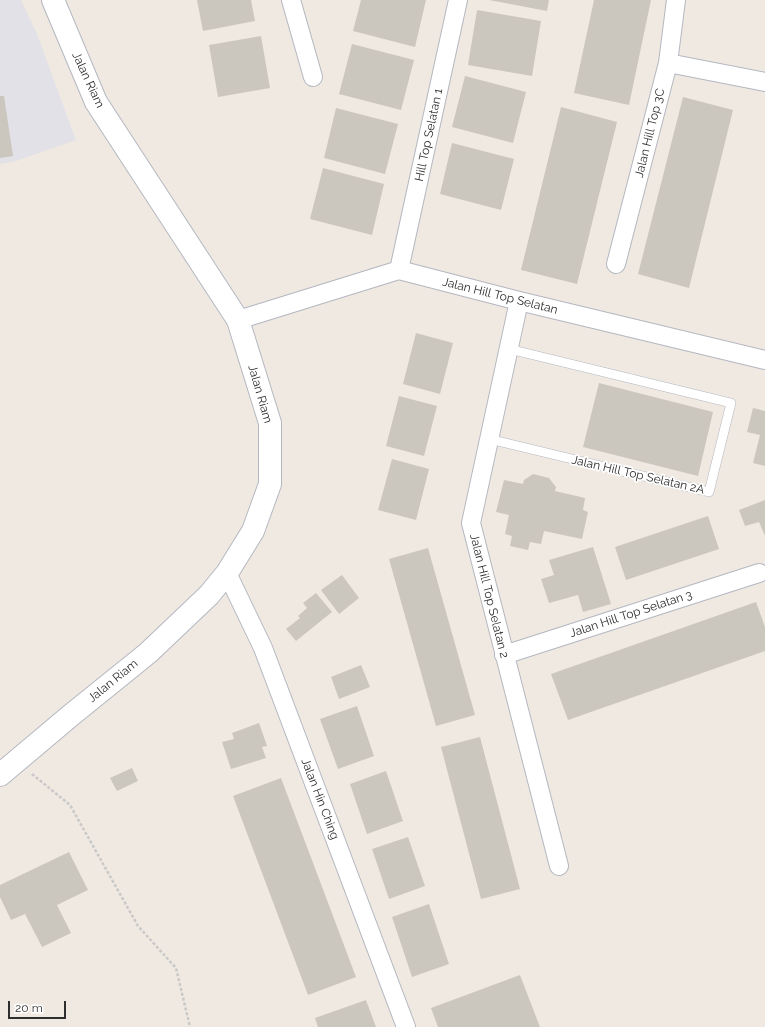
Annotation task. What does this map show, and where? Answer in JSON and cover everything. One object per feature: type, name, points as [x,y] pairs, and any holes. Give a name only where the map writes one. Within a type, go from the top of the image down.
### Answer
[{"type":"main road","name":"Jalan Riam","points":[[0,775],[148,652],[209,595],[228,573],[253,531],[270,484],[270,423],[238,320],[96,102],[53,0]]},
{"type":"street","points":[[291,0],[313,77]]},
{"type":"street","name":"Hill Top Selatan 1","points":[[399,270],[458,0]]},
{"type":"street","name":"Jalan Hill Top 3C","points":[[616,264],[668,63],[676,0]]},
{"type":"street","points":[[668,63],[765,82]]},
{"type":"street","points":[[238,320],[399,270]]},
{"type":"street","name":"Jalan Hill Top Selatan","points":[[399,270],[519,301],[765,360]]},
{"type":"street","name":"Jalan Hill Top Selatan 2","points":[[519,301],[470,523],[559,866]]},
{"type":"street","name":"Jalan Hin Ching","points":[[228,573],[263,648],[406,1027]]},
{"type":"street","name":"Jalan Hill Top Selatan 3","points":[[504,655],[759,573]]},
{"type":"lane","name":"Jalan Hill Top Selatan 2A","points":[[489,439],[710,492],[731,403],[509,349]]},
{"type":"path","points":[[16,762],[70,805],[138,926],[176,968],[190,1027]]},
{"type":"shaded area","points":[[0,0],[21,0],[37,34],[76,140],[16,161],[0,164]]},
{"type":"building","points":[[197,0],[251,0],[255,21],[203,31]]},
{"type":"building","points":[[361,0],[426,0],[415,47],[353,31]]},
{"type":"building","points":[[489,0],[549,0],[547,11]]},
{"type":"building","points":[[594,0],[651,0],[629,105],[574,93]]},
{"type":"building","points":[[477,10],[541,21],[532,76],[468,65]]},
{"type":"building","points":[[261,36],[270,88],[218,97],[209,45]]},
{"type":"building","points":[[352,44],[414,60],[401,110],[339,94]]},
{"type":"building","points":[[465,76],[526,92],[513,143],[452,127]]},
{"type":"building","points":[[0,96],[4,96],[13,156],[0,158]]},
{"type":"building","points":[[683,97],[733,110],[689,288],[638,274]]},
{"type":"building","points":[[561,107],[617,122],[577,284],[521,270]]},
{"type":"building","points":[[336,108],[398,124],[385,174],[324,158]]},
{"type":"building","points":[[452,143],[514,159],[501,210],[440,194]]},
{"type":"building","points":[[323,168],[384,184],[372,235],[310,219]]},
{"type":"building","points":[[416,333],[453,343],[440,394],[403,384]]},
{"type":"building","points":[[599,383],[713,412],[698,476],[583,447]]},
{"type":"building","points":[[399,396],[437,406],[424,456],[386,446]]},
{"type":"building","points":[[753,408],[765,411],[765,466],[753,463],[760,435],[747,432]]},
{"type":"building","points":[[392,459],[429,469],[416,520],[378,510]]},
{"type":"building","points":[[533,474],[549,478],[556,487],[555,491],[585,498],[583,510],[588,512],[582,539],[544,531],[541,544],[530,542],[528,550],[510,546],[512,536],[505,534],[509,515],[496,512],[504,480],[523,484],[524,480]]},
{"type":"building","points":[[765,500],[765,536],[759,522],[745,526],[739,510]]},
{"type":"building","points":[[708,516],[719,549],[626,580],[615,547]]},
{"type":"building","points":[[593,547],[611,604],[583,612],[578,595],[549,603],[541,579],[554,575],[549,560]]},
{"type":"building","points":[[428,548],[475,715],[436,726],[389,559]]},
{"type":"building","points":[[342,575],[359,598],[339,614],[321,590]]},
{"type":"building","points":[[316,593],[332,612],[296,641],[286,629],[300,618],[298,616],[307,608],[303,603]]},
{"type":"building","points":[[756,602],[765,627],[765,651],[568,720],[551,674]]},
{"type":"building","points":[[361,665],[370,687],[339,699],[331,677]]},
{"type":"building","points":[[357,706],[374,756],[338,769],[320,719]]},
{"type":"building","points":[[259,723],[267,746],[262,747],[266,758],[231,769],[222,742],[234,739],[232,733]]},
{"type":"building","points":[[480,737],[520,889],[481,899],[441,747]]},
{"type":"building","points":[[132,768],[138,781],[117,791],[110,778]]},
{"type":"building","points":[[386,771],[403,821],[367,834],[350,784]]},
{"type":"building","points":[[281,778],[356,977],[308,995],[233,796]]},
{"type":"building","points":[[408,837],[425,886],[389,899],[372,849]]},
{"type":"building","points":[[69,852],[88,890],[57,905],[71,933],[42,947],[25,914],[11,920],[0,897],[0,885]]},
{"type":"building","points":[[429,904],[449,964],[412,977],[392,917]]},
{"type":"building","points":[[520,975],[540,1027],[438,1027],[431,1008]]},
{"type":"building","points":[[366,1000],[376,1027],[318,1027],[315,1018]]}]
